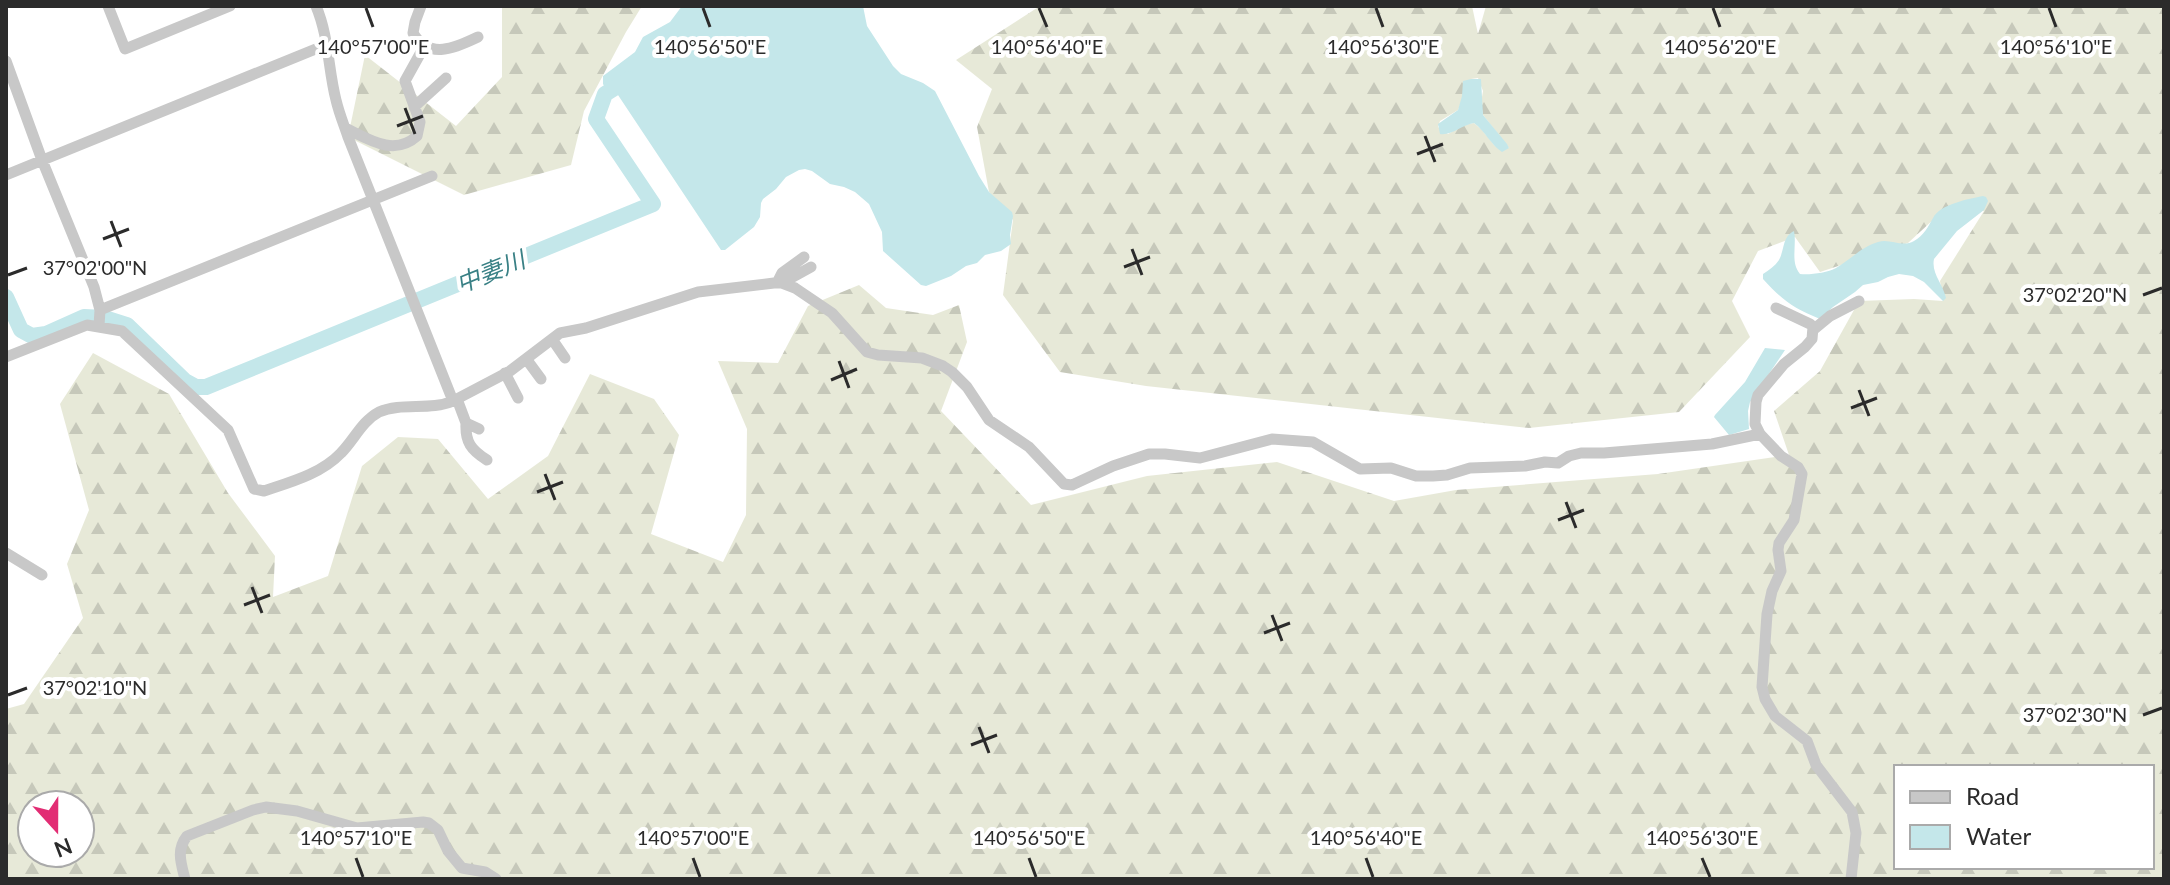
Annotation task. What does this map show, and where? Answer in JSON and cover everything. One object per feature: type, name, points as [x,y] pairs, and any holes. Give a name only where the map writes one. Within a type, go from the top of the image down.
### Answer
[{"type":"street","points":[[108,6],[125,49],[230,6]]},
{"type":"street","points":[[316,6],[328,44],[335,99],[371,199],[466,423],[468,445],[487,460]]},
{"type":"street","points":[[421,6],[413,33],[419,42],[441,50],[452,49],[478,37]]},
{"type":"street","points":[[6,175],[328,44]]},
{"type":"street","points":[[345,128],[386,146],[407,144],[417,136],[420,128],[405,81],[425,45]]},
{"type":"street","points":[[6,61],[94,287],[99,319]]},
{"type":"street","points":[[414,107],[446,78]]},
{"type":"street","points":[[6,357],[371,199],[432,176]]},
{"type":"street","points":[[780,283],[807,262]]},
{"type":"street","points":[[99,319],[122,331],[225,427],[254,489],[258,491],[306,476],[326,465],[343,452],[367,421],[383,411],[444,405],[527,360],[565,331],[586,328],[698,292],[780,283],[795,288],[832,313],[867,352],[922,358],[952,372],[967,387],[989,420],[1029,447],[1064,484],[1072,485],[1149,454],[1200,458],[1272,439],[1313,442],[1360,469],[1391,468],[1416,476],[1433,476],[1470,468],[1558,463],[1581,453],[1712,444],[1760,434]]},
{"type":"street","points":[[1813,330],[1830,316],[1859,301]]},
{"type":"street","points":[[1776,308],[1810,324],[1813,330],[1812,339],[1784,364],[1758,395],[1754,413],[1760,434],[1802,474],[1794,520],[1779,543],[1781,571],[1767,614],[1762,687],[1775,716],[1807,741],[1816,765],[1852,812],[1856,833],[1851,879]]},
{"type":"street","points":[[552,339],[565,358]]},
{"type":"street","points":[[527,360],[541,379]]},
{"type":"street","points":[[505,373],[518,398]]},
{"type":"street","points":[[466,423],[479,429]]},
{"type":"street","points":[[6,553],[42,575]]},
{"type":"street","points":[[185,879],[179,854],[187,836],[266,807],[297,811],[357,828],[429,823],[438,830],[448,851],[462,868],[485,872],[496,879]]},
{"type":"green space","points":[[502,6],[642,6],[584,111],[571,165],[464,195],[348,137],[365,55],[456,126],[502,77]]},
{"type":"green space","points":[[1040,6],[1472,6],[1478,34],[1486,6],[2164,6],[2164,879],[6,879],[6,709],[24,704],[83,618],[67,564],[89,510],[60,404],[93,353],[169,394],[228,493],[275,556],[273,597],[328,576],[362,466],[398,437],[438,439],[488,499],[548,456],[590,374],[654,399],[679,435],[651,534],[723,562],[746,515],[747,429],[718,361],[778,363],[808,306],[859,285],[886,308],[933,315],[959,305],[967,342],[941,411],[1031,505],[1147,476],[1277,462],[1394,501],[1456,490],[1658,474],[1789,455],[1774,411],[1820,371],[1859,301],[1943,301],[1940,281],[1984,211],[1947,207],[1908,243],[1820,272],[1795,237],[1758,251],[1732,301],[1750,337],[1679,412],[1529,428],[1146,386],[1060,372],[1003,295],[1013,220],[989,192],[977,127],[992,89],[956,60]],"holes":[[[1478,78],[1483,91],[1483,115],[1509,148],[1495,146],[1474,123],[1448,134],[1438,127],[1440,121],[1458,110],[1471,79]]]},
{"type":"water","points":[[682,6],[863,6],[867,26],[893,66],[901,74],[935,91],[989,192],[1012,212],[1011,244],[1001,251],[985,255],[977,263],[951,276],[921,285],[883,251],[882,232],[869,204],[855,192],[830,184],[805,169],[786,177],[763,199],[760,217],[754,227],[721,250],[616,92],[606,89],[603,84],[603,76],[635,52],[643,37],[670,22]]},
{"type":"water","points":[[1481,79],[1483,115],[1507,144],[1509,148],[1502,152],[1474,123],[1440,134],[1438,124],[1458,110],[1463,81]]},
{"type":"water","points":[[1983,196],[1988,201],[1984,210],[1957,231],[1934,259],[1934,269],[1946,298],[1943,301],[1924,282],[1899,274],[1863,285],[1820,319],[1789,303],[1763,279],[1763,274],[1779,260],[1786,240],[1794,231],[1797,269],[1800,274],[1813,274],[1836,268],[1878,242],[1905,244],[1914,241],[1942,209]]},
{"type":"water","points":[[1765,348],[1785,350],[1750,402],[1749,429],[1729,435],[1714,417],[1745,382]]},
{"type":"waterway","name":"中妻川","points":[[6,297],[21,330],[32,336],[46,334],[84,317],[105,318],[127,325],[185,381],[196,387],[206,387],[653,204],[596,119],[605,94],[629,79]]}]
